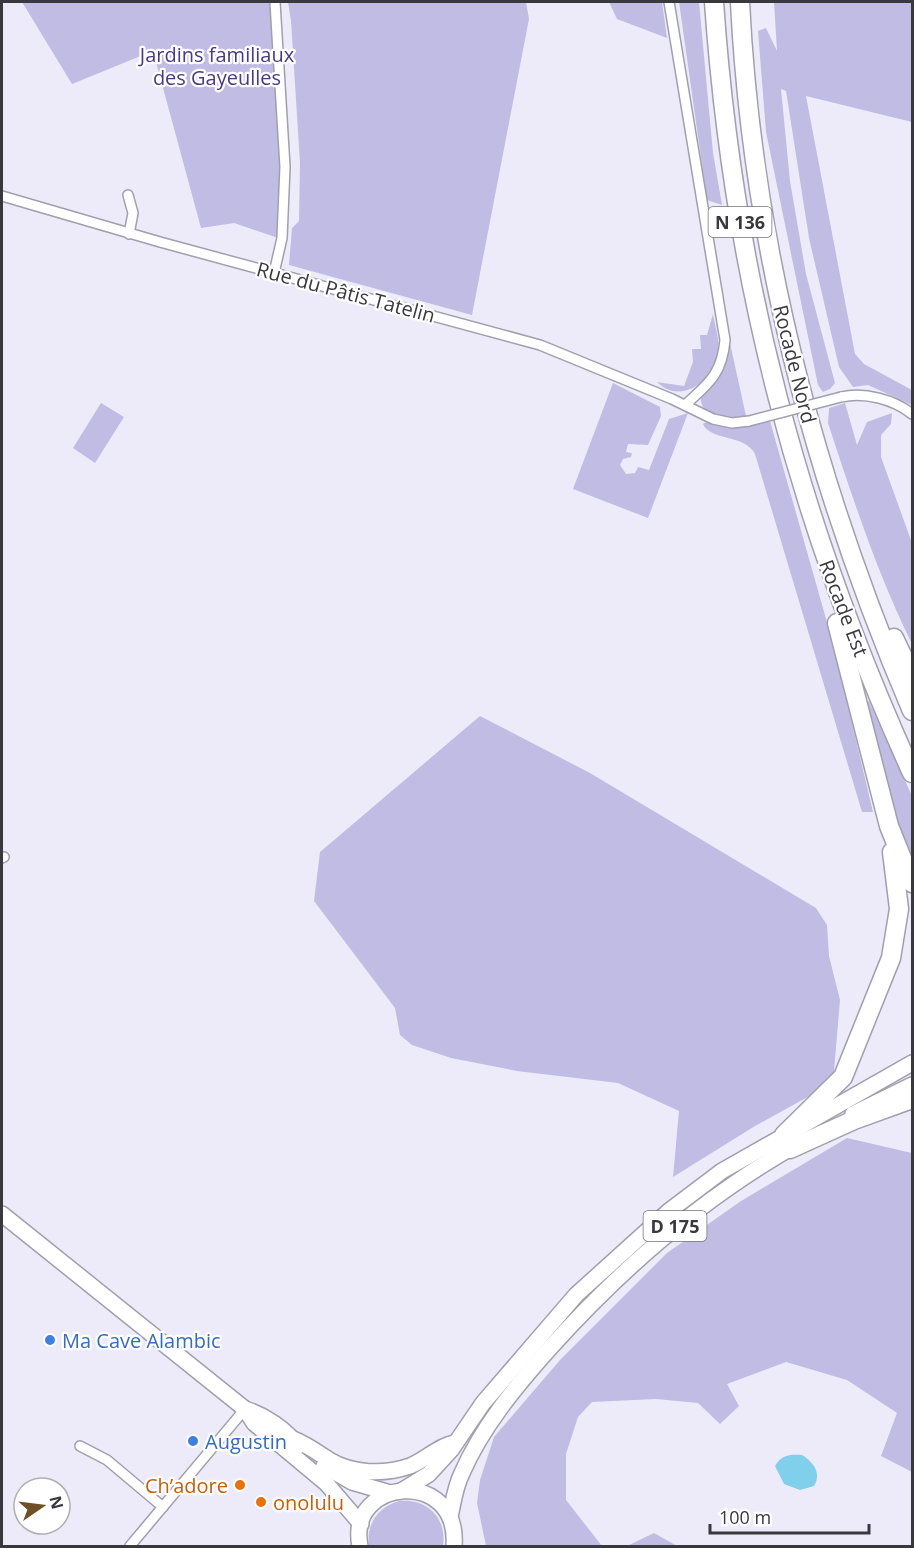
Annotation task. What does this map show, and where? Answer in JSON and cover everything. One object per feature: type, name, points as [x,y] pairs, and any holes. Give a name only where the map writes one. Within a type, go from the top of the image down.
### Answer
[{"type":"highway","name":"Rocade Nord","points":[[714,2],[725,127],[745,255],[787,439]]},
{"type":"highway","name":"Rocade Nord","points":[[740,2],[750,122],[760,191],[772,261],[799,381],[812,432],[849,550],[912,711]]},
{"type":"highway","points":[[799,381],[868,576],[912,676]]},
{"type":"highway","name":"Rocade Est","points":[[787,439],[837,592],[912,773]]},
{"type":"highway","points":[[787,439],[808,526],[848,659],[889,826],[898,909],[891,958],[843,1077],[787,1142]]},
{"type":"highway","points":[[889,826],[912,883]]},
{"type":"highway","points":[[787,1142],[912,1099]]},
{"type":"main road","name":"D 175","points":[[450,1517],[458,1482],[474,1448],[506,1400],[587,1307],[673,1227],[787,1142],[912,1063]]},
{"type":"main road","name":"D 175","points":[[397,1491],[436,1467],[529,1347],[576,1295],[669,1211],[722,1171],[912,1085]]},
{"type":"main road","points":[[2,1214],[244,1409],[254,1423],[326,1483],[361,1524]]},
{"type":"main road","points":[[244,1409],[261,1414],[293,1439],[341,1466],[376,1472],[407,1467],[427,1458],[444,1445],[454,1443]]},
{"type":"main road","points":[[293,1439],[299,1447],[339,1476],[397,1491],[415,1491],[436,1500],[450,1517],[454,1546]]},
{"type":"main road","points":[[359,1545],[361,1524],[372,1505],[397,1491]]},
{"type":"street","points":[[274,273],[282,238],[285,167],[275,2]]},
{"type":"street","points":[[669,2],[725,340],[722,363],[718,372],[686,405]]},
{"type":"street","points":[[128,195],[133,213],[129,234]]},
{"type":"street","name":"Rue du Pâtis Tatelin","points":[[2,196],[129,234],[540,345],[686,405],[713,419],[732,423],[749,422],[856,394],[874,397],[912,414]]},
{"type":"street","points":[[130,1546],[244,1409]]},
{"type":"street","points":[[80,1446],[107,1460],[163,1507]]},
{"type":"green space","name":"Jardins familiaux des Gayeulles","points":[[22,2],[269,2],[274,22],[275,91],[281,161],[278,238],[234,223],[201,228],[153,51],[72,84]]},
{"type":"green space","points":[[288,2],[526,2],[529,19],[472,315],[289,265],[292,228],[299,221],[300,163]]},
{"type":"green space","points":[[609,2],[662,2],[667,38],[617,19]]},
{"type":"green space","points":[[679,2],[699,2],[713,153],[722,205],[707,200]]},
{"type":"green space","points":[[774,2],[912,2],[912,122],[806,96],[855,354],[864,364],[912,390],[912,405],[868,385],[853,387],[839,367],[809,238],[786,91],[781,89],[790,181],[806,274],[835,383],[823,392],[818,385],[766,132],[758,31],[766,28],[777,51]]},
{"type":"green space","points":[[713,314],[719,351],[715,366],[702,382],[694,387],[685,391],[666,389],[657,382],[684,386],[693,362],[692,349],[701,349],[700,335],[707,335]]},
{"type":"green space","points":[[728,334],[746,416],[717,416],[705,410],[702,404],[701,397],[724,368]]},
{"type":"green space","points":[[613,383],[660,407],[661,416],[648,445],[628,444],[626,452],[632,453],[631,457],[623,459],[620,465],[626,474],[635,473],[638,467],[649,470],[669,419],[688,413],[648,518],[573,489]]},
{"type":"green space","points":[[101,403],[124,417],[95,463],[73,448]]},
{"type":"green space","points":[[845,403],[857,445],[867,422],[892,413],[891,424],[881,435],[881,457],[912,543],[912,644],[856,508],[828,423],[829,408]]},
{"type":"green space","points":[[770,421],[834,647],[873,812],[862,812],[755,454],[744,443],[713,433],[703,424],[706,422],[746,427]]},
{"type":"green space","points":[[869,701],[912,796],[912,868],[904,851],[864,703]]},
{"type":"green space","points":[[480,716],[590,773],[816,908],[827,925],[829,956],[840,1000],[833,1083],[755,1126],[673,1177],[679,1111],[618,1083],[517,1071],[451,1058],[412,1045],[400,1035],[395,1008],[314,901],[320,852]]},
{"type":"green space","points":[[847,1138],[912,1153],[912,1472],[881,1456],[897,1413],[847,1380],[786,1362],[727,1384],[739,1406],[720,1424],[698,1403],[656,1399],[592,1402],[578,1417],[566,1454],[566,1500],[602,1546],[486,1546],[477,1503],[480,1480],[494,1437],[560,1360],[667,1253],[741,1201]]},
{"type":"green space","points":[[399,1501],[418,1503],[433,1512],[442,1527],[443,1546],[369,1546],[369,1531],[379,1512]]},
{"type":"green space","points":[[654,1533],[677,1546],[627,1546]]},
{"type":"water","points":[[802,1455],[813,1464],[817,1477],[814,1486],[800,1490],[784,1484],[775,1466],[786,1456]]},
{"type":"place","name":"Ma Cave Alambic","points":[[50,1340]]},
{"type":"place","name":"Augustin","points":[[193,1441]]},
{"type":"place","name":"Ch’adore","points":[[240,1485]]},
{"type":"place","name":"onolulu","points":[[261,1502]]}]
